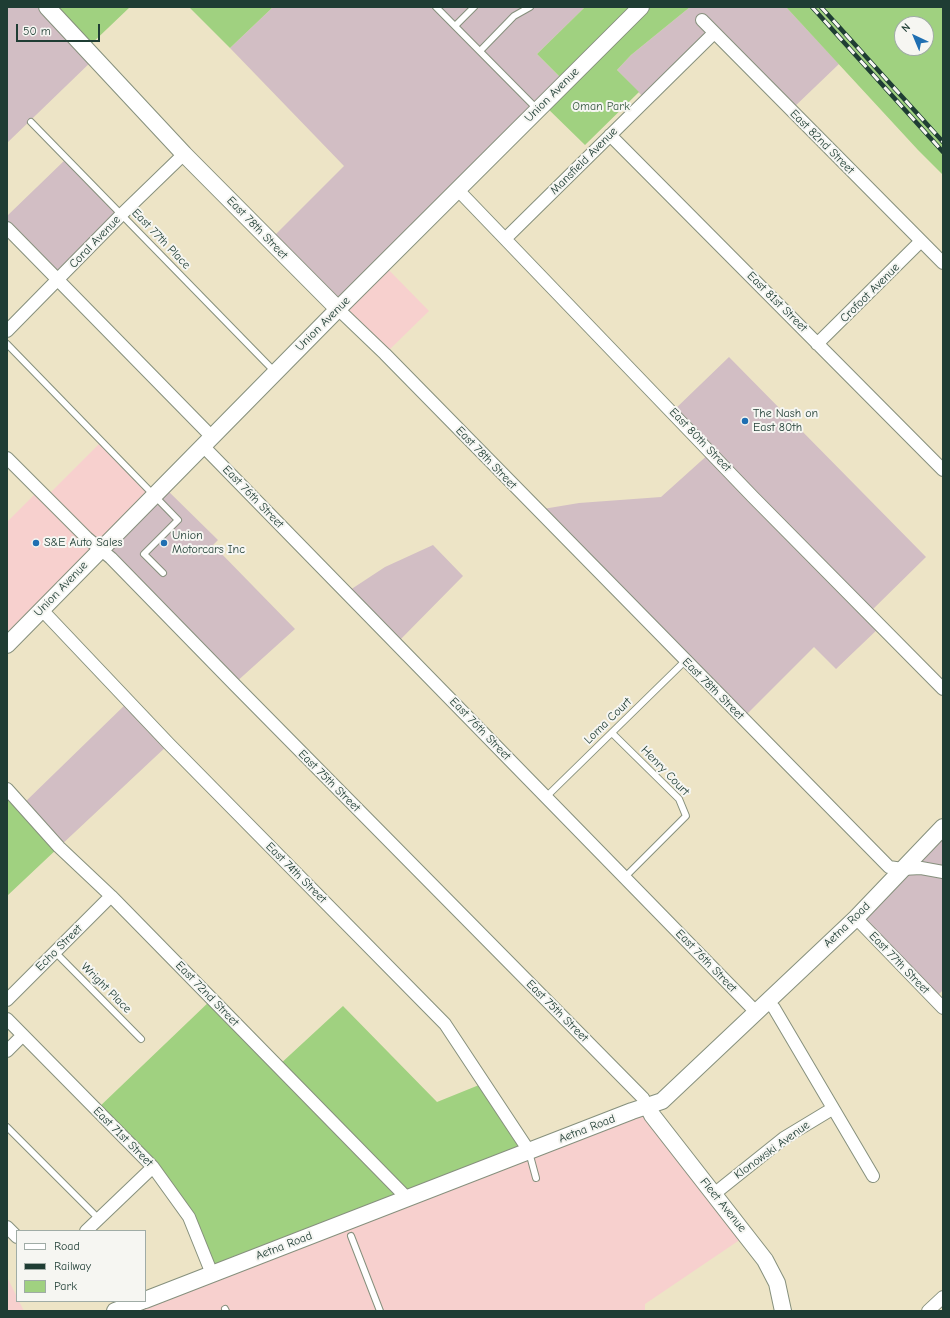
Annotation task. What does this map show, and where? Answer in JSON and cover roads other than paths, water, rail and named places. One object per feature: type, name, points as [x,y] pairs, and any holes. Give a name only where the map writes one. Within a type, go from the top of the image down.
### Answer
[{"type":"main road","name":"East 78th Street","points":[[47,7],[184,154],[338,309]]},
{"type":"main road","name":"Union Avenue","points":[[7,645],[275,372],[641,7]]},
{"type":"main road","name":"Aetna Road","points":[[146,1300],[632,1111],[648,1107],[662,1101],[856,918],[943,827]]},
{"type":"main road","name":"Fleet Avenue","points":[[648,1107],[652,1115],[765,1260],[777,1283],[783,1311]]},
{"type":"main road","points":[[115,1311],[139,1302]]},
{"type":"street","name":"East 82nd Street","points":[[702,20],[943,263]]},
{"type":"street","name":"Mansfield Avenue","points":[[506,238],[714,33]]},
{"type":"street","name":"East 81st Street","points":[[610,135],[943,470]]},
{"type":"street","name":"Coral Avenue","points":[[7,331],[122,214],[184,154]]},
{"type":"street","name":"East 80th Street","points":[[458,190],[506,238],[753,496],[943,689]]},
{"type":"street","name":"East 76th Street","points":[[7,228],[58,280],[207,441],[624,878],[762,1007],[774,1008],[832,1109],[873,1176]]},
{"type":"street","name":"Crofoot Avenue","points":[[818,344],[921,241]]},
{"type":"street","name":"East 78th Street","points":[[338,309],[385,354],[889,867],[902,869],[921,868],[943,872]]},
{"type":"street","name":"East 75th Street","points":[[7,458],[86,538],[111,558],[643,1098],[648,1107]]},
{"type":"street","name":"East 74th Street","points":[[42,610],[169,744],[445,1024],[529,1151]]},
{"type":"street","name":"East 72nd Street","points":[[7,789],[59,846],[111,896],[407,1198]]},
{"type":"street","name":"Echo Street","points":[[7,1000],[111,896]]},
{"type":"street","name":"East 77th Street","points":[[856,918],[943,1008]]},
{"type":"street","name":"East 71st Street","points":[[7,1019],[153,1167],[189,1217],[212,1274]]},
{"type":"street","points":[[7,1051],[23,1035]]},
{"type":"street","name":"Klonowski Avenue","points":[[714,1194],[784,1138],[832,1109]]},
{"type":"street","points":[[87,1230],[153,1167]]},
{"type":"street","points":[[7,1227],[16,1236]]},
{"type":"street","points":[[928,1311],[943,1297]]},
{"type":"lane","points":[[436,7],[537,110]]},
{"type":"lane","points":[[455,26],[474,7]]},
{"type":"lane","points":[[480,51],[514,16],[530,7]]},
{"type":"lane","name":"East 77th Place","points":[[31,122],[275,372]]},
{"type":"lane","points":[[7,344],[178,520],[144,554],[163,573]]},
{"type":"lane","name":"Loma Court","points":[[546,797],[685,661]]},
{"type":"lane","name":"Henry Court","points":[[612,732],[679,799],[686,816],[624,878]]},
{"type":"lane","name":"Wright Place","points":[[55,952],[141,1039]]},
{"type":"lane","points":[[7,1127],[99,1219]]},
{"type":"lane","points":[[529,1151],[536,1178]]},
{"type":"lane","points":[[351,1236],[380,1311]]},
{"type":"railway","points":[[812,7],[943,152]]},
{"type":"railway","points":[[821,7],[943,142]]},
{"type":"place","name":"The Nash on East 80th","points":[[745,421]]},
{"type":"place","name":"S&E Auto Sales","points":[[36,543]]},
{"type":"place","name":"Union Motorcars Inc","points":[[164,543]]},
{"type":"park label","name":"Oman Park","points":[[601,107]]}]
